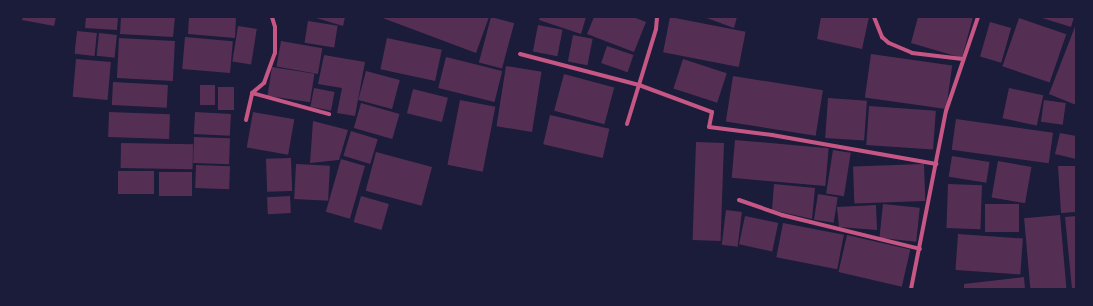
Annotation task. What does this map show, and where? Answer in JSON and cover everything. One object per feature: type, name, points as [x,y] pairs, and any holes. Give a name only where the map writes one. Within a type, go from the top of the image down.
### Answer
[{"type":"street","points":[[246,120],[252,93],[264,83],[275,53],[275,27],[272,17]]},
{"type":"street","points":[[627,124],[656,29],[657,17]]},
{"type":"street","points":[[874,17],[882,37],[889,43],[912,53],[963,59]]},
{"type":"street","points":[[911,289],[946,111],[978,17]]},
{"type":"street","points":[[520,54],[639,85],[712,112],[709,127],[772,135],[936,164]]},
{"type":"street","points":[[252,93],[330,114]]},
{"type":"street","points":[[739,200],[782,215],[920,249]]},
{"type":"building","points":[[23,17],[56,17],[54,26],[22,20]]},
{"type":"building","points":[[86,17],[118,17],[117,30],[85,28]]},
{"type":"building","points":[[121,17],[175,17],[173,37],[120,34]]},
{"type":"building","points":[[189,17],[236,17],[235,38],[188,34]]},
{"type":"building","points":[[313,17],[345,17],[343,26]]},
{"type":"building","points":[[380,17],[489,17],[476,53]]},
{"type":"building","points":[[491,17],[514,23],[502,69],[479,62]]},
{"type":"building","points":[[540,17],[586,17],[581,34],[539,20]]},
{"type":"building","points":[[594,17],[633,17],[646,22],[634,52],[587,34]]},
{"type":"building","points":[[670,17],[746,32],[739,67],[663,52]]},
{"type":"building","points":[[704,17],[737,17],[734,28]]},
{"type":"building","points":[[821,17],[869,17],[862,49],[817,39]]},
{"type":"building","points":[[918,17],[973,17],[962,58],[911,43]]},
{"type":"building","points":[[1039,17],[1074,17],[1071,27]]},
{"type":"building","points":[[1019,18],[1066,34],[1050,82],[1002,66]]},
{"type":"building","points":[[308,21],[338,26],[334,47],[305,43]]},
{"type":"building","points":[[990,22],[1011,28],[1001,63],[980,57]]},
{"type":"building","points":[[1076,24],[1076,105],[1049,94]]},
{"type":"building","points":[[538,25],[563,30],[557,56],[533,52]]},
{"type":"building","points":[[238,26],[257,29],[251,65],[232,62]]},
{"type":"building","points":[[77,31],[97,33],[94,56],[75,54]]},
{"type":"building","points":[[99,33],[117,35],[114,58],[97,56]]},
{"type":"building","points":[[573,35],[593,39],[587,65],[568,62]]},
{"type":"building","points":[[185,37],[233,41],[230,73],[182,69]]},
{"type":"building","points":[[119,38],[175,41],[173,81],[117,78]]},
{"type":"building","points":[[387,38],[442,50],[435,81],[380,69]]},
{"type":"building","points":[[281,41],[322,48],[318,74],[276,67]]},
{"type":"building","points":[[607,46],[633,55],[628,72],[601,63]]},
{"type":"building","points":[[871,54],[952,65],[946,109],[865,98]]},
{"type":"building","points":[[324,55],[365,62],[355,116],[337,113],[342,88],[318,84]]},
{"type":"building","points":[[446,57],[502,71],[495,102],[438,88]]},
{"type":"building","points":[[76,59],[111,62],[108,100],[73,97]]},
{"type":"building","points":[[683,59],[727,73],[717,103],[673,88]]},
{"type":"building","points":[[506,66],[542,72],[532,132],[496,126]]},
{"type":"building","points":[[272,67],[314,74],[310,102],[267,96]]},
{"type":"building","points":[[366,71],[400,80],[392,109],[358,100]]},
{"type":"building","points":[[564,74],[614,87],[604,124],[554,111]]},
{"type":"building","points":[[733,76],[823,90],[816,136],[726,121]]},
{"type":"building","points":[[113,82],[168,85],[167,108],[112,105]]},
{"type":"building","points":[[200,85],[215,85],[215,105],[200,105]]},
{"type":"building","points":[[218,87],[234,87],[234,110],[218,110]]},
{"type":"building","points":[[314,88],[335,92],[331,111],[310,107]]},
{"type":"building","points":[[1009,88],[1043,95],[1037,126],[1003,118]]},
{"type":"building","points":[[413,89],[448,98],[442,122],[407,113]]},
{"type":"building","points":[[828,98],[867,101],[864,141],[825,138]]},
{"type":"building","points":[[460,100],[495,107],[483,172],[447,165]]},
{"type":"building","points":[[1044,100],[1066,103],[1063,125],[1041,122]]},
{"type":"building","points":[[361,103],[399,114],[392,139],[354,128]]},
{"type":"building","points":[[869,106],[936,111],[933,150],[866,145]]},
{"type":"building","points":[[109,112],[170,114],[169,139],[108,137]]},
{"type":"building","points":[[195,112],[231,114],[230,136],[194,134]]},
{"type":"building","points":[[253,112],[294,119],[288,155],[247,147]]},
{"type":"building","points":[[550,115],[609,129],[603,158],[543,144]]},
{"type":"building","points":[[956,119],[1053,133],[1049,163],[952,150]]},
{"type":"building","points":[[313,121],[348,130],[339,160],[310,163]]},
{"type":"building","points":[[351,131],[378,139],[370,164],[343,156]]},
{"type":"building","points":[[1060,133],[1076,136],[1076,159],[1055,154]]},
{"type":"building","points":[[194,137],[230,138],[229,164],[193,163]]},
{"type":"building","points":[[735,140],[829,148],[825,186],[732,178]]},
{"type":"building","points":[[696,142],[724,143],[721,241],[693,240]]},
{"type":"building","points":[[121,143],[193,144],[193,169],[121,168]]},
{"type":"building","points":[[833,150],[851,153],[844,196],[826,193]]},
{"type":"building","points":[[376,152],[432,167],[422,206],[366,191]]},
{"type":"building","points":[[952,156],[990,162],[986,183],[949,177]]},
{"type":"building","points":[[291,158],[292,191],[267,192],[266,159]]},
{"type":"building","points":[[341,159],[365,166],[350,219],[326,212]]},
{"type":"building","points":[[998,161],[1031,167],[1025,203],[992,197]]},
{"type":"building","points":[[296,164],[330,166],[328,201],[294,199]]},
{"type":"building","points":[[924,164],[925,201],[854,203],[853,166]]},
{"type":"building","points":[[196,165],[230,166],[229,189],[195,188]]},
{"type":"building","points":[[1058,166],[1076,166],[1076,212],[1061,213]]},
{"type":"building","points":[[118,171],[154,171],[154,194],[118,194]]},
{"type":"building","points":[[159,172],[192,172],[192,196],[159,196]]},
{"type":"building","points":[[774,184],[815,188],[812,219],[772,210]]},
{"type":"building","points":[[948,184],[982,185],[980,229],[946,228]]},
{"type":"building","points":[[818,194],[838,197],[834,223],[814,220]]},
{"type":"building","points":[[290,196],[291,213],[268,214],[267,197]]},
{"type":"building","points":[[361,196],[389,204],[381,230],[354,222]]},
{"type":"building","points":[[883,204],[920,208],[916,242],[879,238]]},
{"type":"building","points":[[985,204],[1019,204],[1019,232],[985,232]]},
{"type":"building","points":[[876,205],[877,230],[839,227],[837,207]]},
{"type":"building","points":[[726,210],[742,212],[738,247],[722,245]]},
{"type":"building","points":[[1060,215],[1066,289],[1030,289],[1024,218]]},
{"type":"building","points":[[745,216],[778,223],[772,251],[739,244]]},
{"type":"building","points":[[1076,216],[1076,289],[1072,289],[1065,217]]},
{"type":"building","points":[[783,223],[844,235],[837,269],[776,257]]},
{"type":"building","points":[[958,234],[1023,239],[1020,274],[955,270]]},
{"type":"building","points":[[847,235],[910,250],[902,287],[838,272]]},
{"type":"building","points":[[1024,277],[1025,289],[964,289],[964,284]]}]
